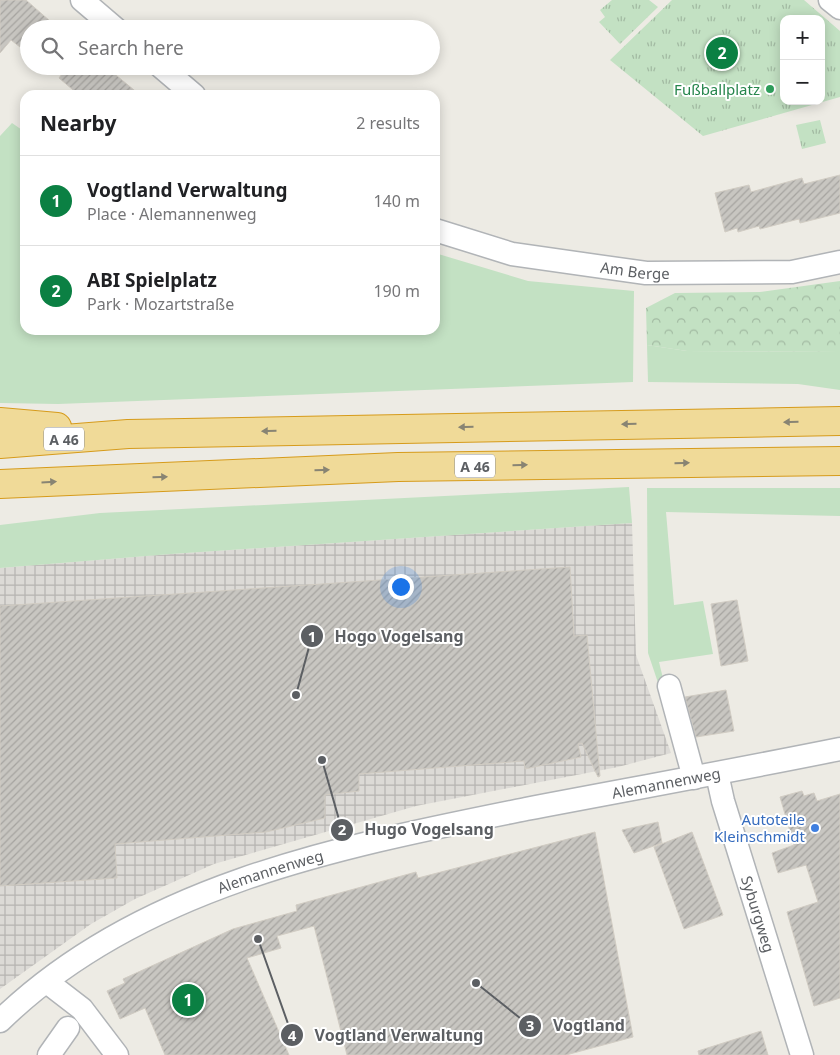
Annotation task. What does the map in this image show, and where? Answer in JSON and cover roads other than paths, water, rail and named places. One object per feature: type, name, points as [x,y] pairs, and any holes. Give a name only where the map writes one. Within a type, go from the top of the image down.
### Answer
[{"type":"highway","name":"A 46","points":[[0,444],[128,434],[840,421]]},
{"type":"highway","points":[[0,422],[128,434]]},
{"type":"highway","name":"A 46","points":[[0,484],[398,467],[840,461]]},
{"type":"street","points":[[82,0],[105,20]]},
{"type":"street","points":[[830,0],[840,8]]},
{"type":"street","points":[[171,75],[188,90]]},
{"type":"street","name":"Am Berge","points":[[440,232],[512,254],[646,273],[792,272],[840,262]]},
{"type":"street","points":[[669,686],[694,778]]},
{"type":"street","name":"Alemannenweg","points":[[2,1016],[107,940],[140,921],[182,901],[226,884],[335,852],[452,824],[840,749]]},
{"type":"street","name":"Syburgweg","points":[[717,774],[723,801],[802,1055]]},
{"type":"street","points":[[47,982],[82,1009],[117,1055]]},
{"type":"street","points":[[49,1055],[68,1028]]},
{"type":"place","name":"ABI Spielplatz","points":[[722,53]]},
{"type":"place","name":"Fußballplatz","points":[[770,89]]},
{"type":"place","name":"Hogo Vogelsang","points":[[296,695]]},
{"type":"place","name":"Hugo Vogelsang","points":[[322,760]]},
{"type":"place","name":"Autoteile Kleinschmidt","points":[[815,828]]},
{"type":"place","name":"Vogtland Verwaltung","points":[[258,939]]},
{"type":"place","name":"Vogtland","points":[[476,983]]},
{"type":"place","name":"Vogtland Verwaltung","points":[[188,1000]]}]
